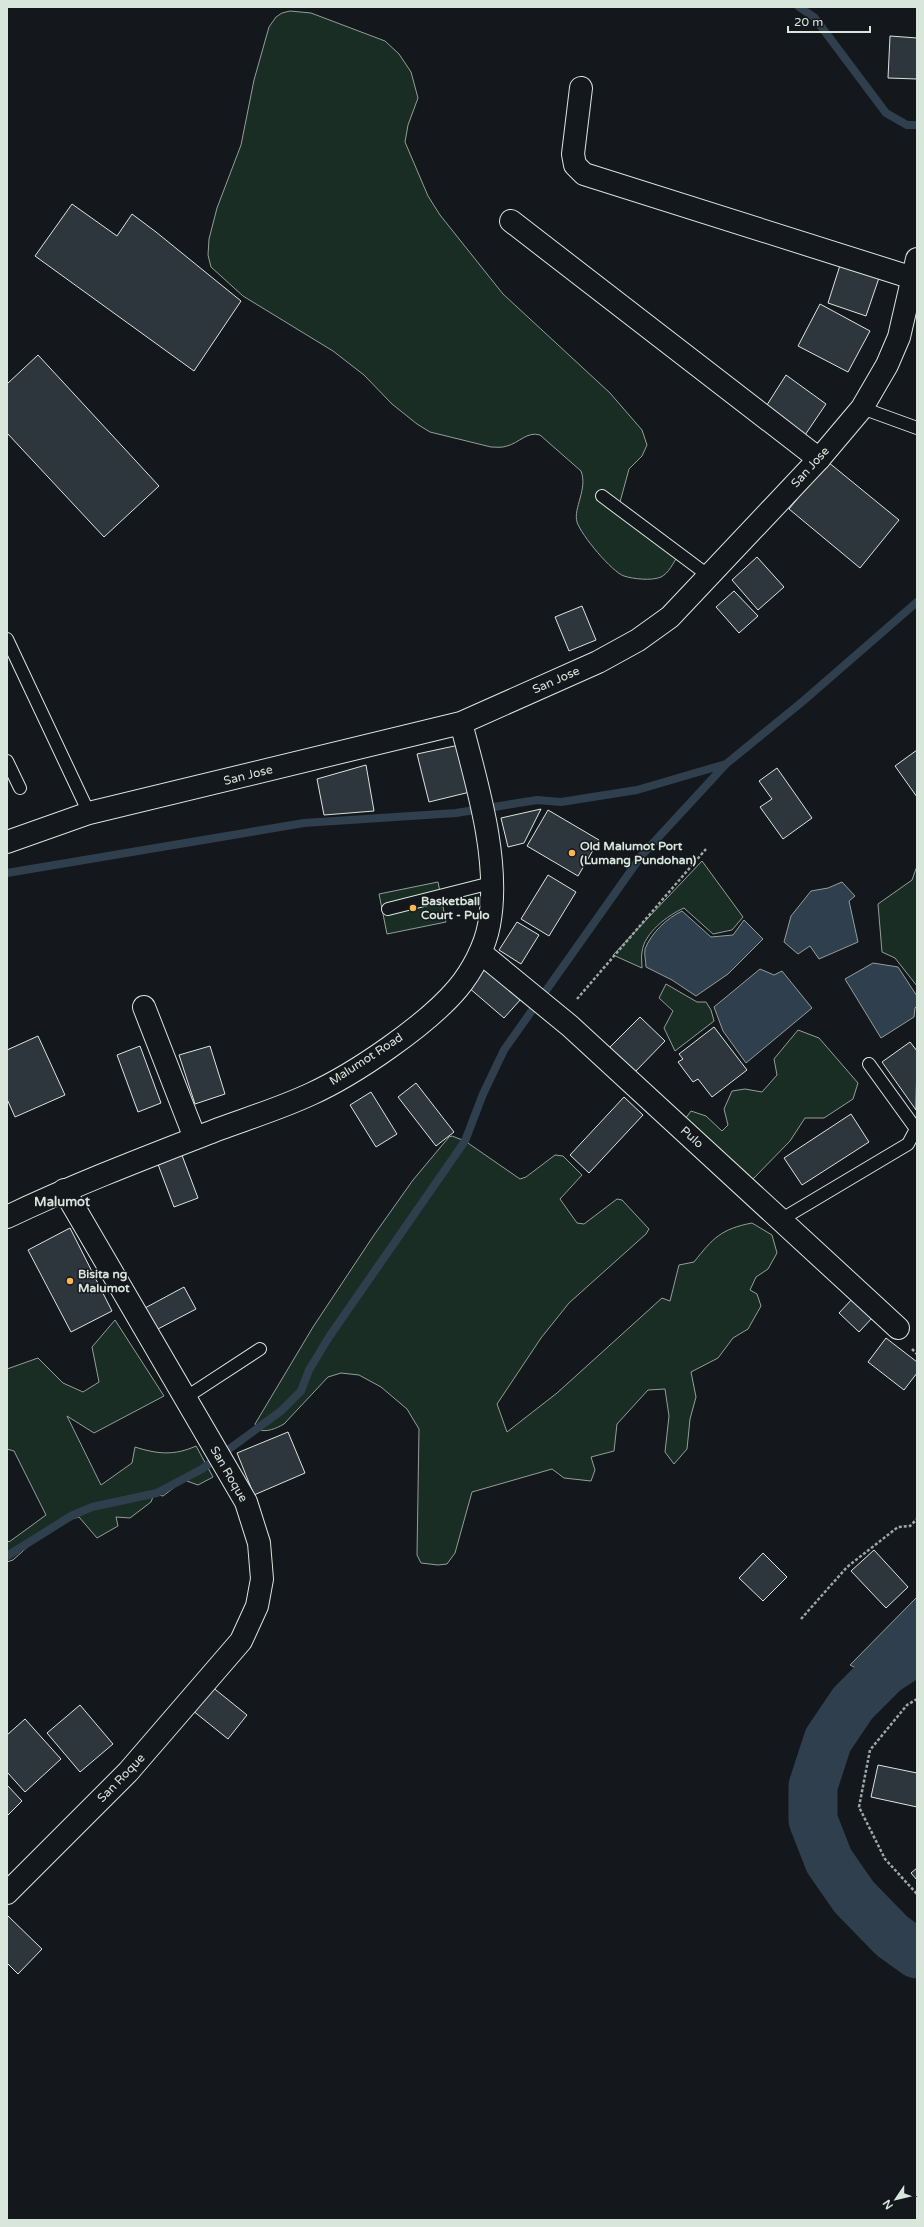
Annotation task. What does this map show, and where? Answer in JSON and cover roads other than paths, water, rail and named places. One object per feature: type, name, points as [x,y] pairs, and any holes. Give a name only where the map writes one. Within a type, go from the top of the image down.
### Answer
[{"type":"street","points":[[581,88],[573,154],[575,165],[584,174],[915,269]]},
{"type":"street","points":[[511,221],[819,459]]},
{"type":"street","name":"San Jose","points":[[7,842],[89,813],[461,723],[598,662],[638,640],[670,616],[709,576],[819,459],[862,408],[887,365],[899,337],[915,269]]},
{"type":"street","name":"Malumot Road","points":[[7,1217],[64,1190],[195,1138],[312,1094],[363,1064],[424,1020],[458,988],[481,953],[489,926],[491,883],[487,835],[479,793],[461,723]]},
{"type":"street","name":"Pulo","points":[[481,953],[570,1026],[782,1219],[898,1328]]},
{"type":"street","points":[[144,1007],[195,1138]]},
{"type":"street","name":"San Roque","points":[[7,1893],[128,1772],[241,1640],[257,1606],[262,1579],[259,1543],[246,1502],[64,1190]]},
{"type":"lane","points":[[862,408],[917,428]]},
{"type":"lane","points":[[602,496],[709,576]]},
{"type":"lane","points":[[7,639],[89,813]]},
{"type":"lane","points":[[7,761],[20,788]]},
{"type":"lane","points":[[388,909],[491,883]]},
{"type":"lane","points":[[782,1219],[908,1144],[914,1136],[916,1129],[868,1064]]},
{"type":"lane","points":[[185,1398],[260,1349]]},
{"type":"water","points":[[842,882],[855,896],[849,901],[858,942],[819,959],[810,946],[798,954],[784,942],[791,916],[811,891],[828,888]]},
{"type":"water","points":[[682,911],[711,937],[733,935],[744,920],[763,939],[728,974],[696,996],[672,980],[646,967],[645,949],[651,937],[665,922]]},
{"type":"water","points":[[873,963],[898,967],[917,996],[917,1006],[915,1008],[914,1017],[881,1038],[845,979]]},
{"type":"water","points":[[760,969],[774,975],[782,971],[812,1008],[746,1063],[723,1031],[714,1007]]},
{"type":"water","points":[[917,1597],[917,1674],[895,1688],[850,1665]]},
{"type":"waterway","points":[[799,7],[814,17],[886,113],[907,125],[917,125]]},
{"type":"waterway","points":[[7,1556],[71,1516],[92,1507],[157,1493],[202,1469],[281,1411],[301,1391],[309,1370],[329,1337],[465,1141],[483,1094],[504,1050],[642,855],[726,764],[802,702],[917,602]]},
{"type":"waterway","points":[[7,873],[304,823],[456,813],[537,800],[561,802],[637,790],[726,764]]},
{"type":"waterway","points":[[917,1650],[885,1671],[853,1703],[828,1740],[813,1786],[813,1820],[829,1861],[854,1897],[892,1936],[917,1954]]},
{"type":"place","name":"Old Malumot Port (Lumang Pundohan)","points":[[572,853]]},
{"type":"place","name":"Basketball Court - Pulo","points":[[413,908]]},
{"type":"place","name":"Bisita ng Malumot","points":[[70,1281]]},
{"type":"district","name":"Malumot","points":[[62,1202]]}]
